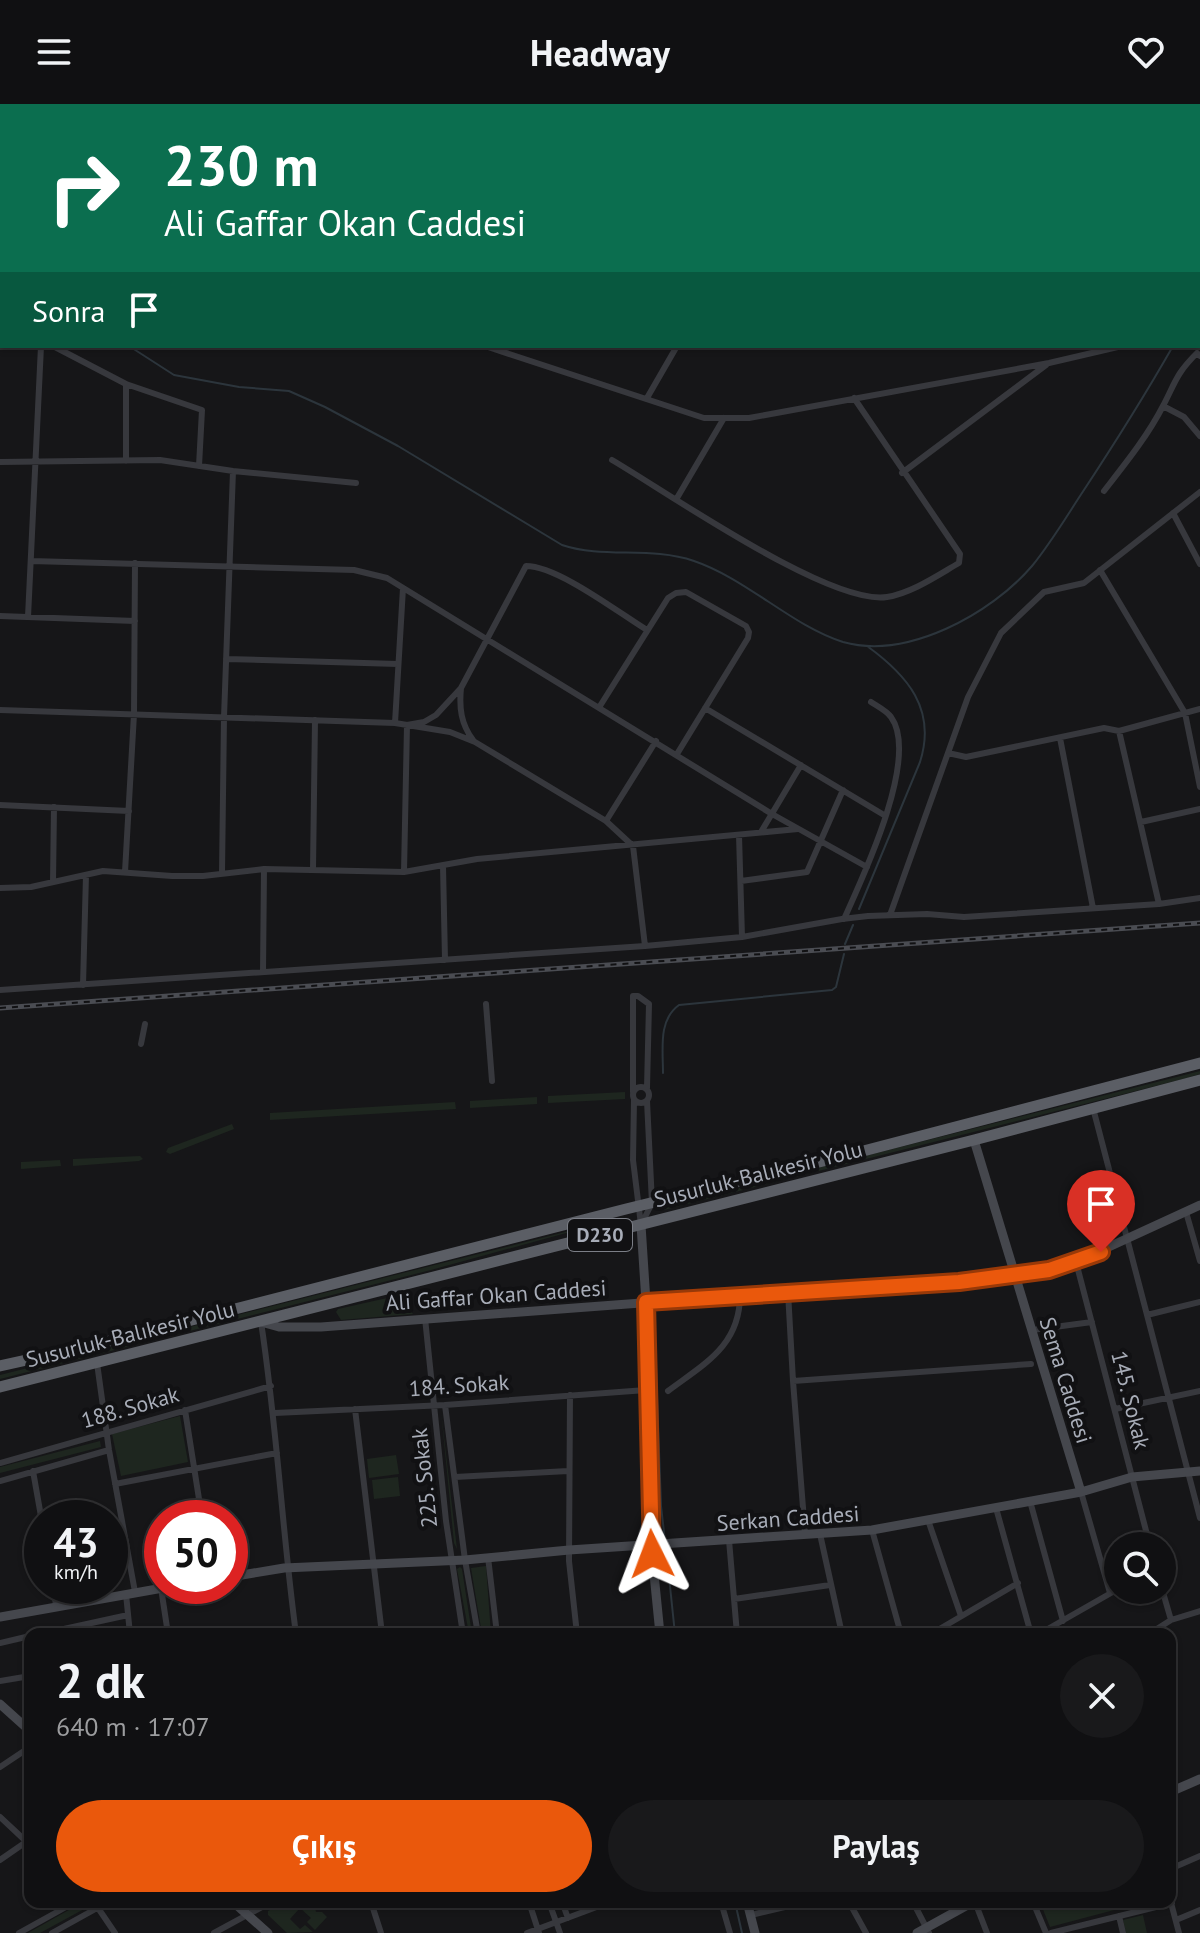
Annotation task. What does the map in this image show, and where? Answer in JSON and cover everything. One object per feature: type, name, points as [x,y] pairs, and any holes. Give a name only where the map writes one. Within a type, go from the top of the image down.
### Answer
[{"type":"highway","name":"Susurluk-Balıkesir Yolu","points":[[0,1366],[848,1155],[1200,1063]]},
{"type":"highway","name":"Susurluk-Balıkesir Yolu","points":[[0,1387],[1200,1080]]},
{"type":"main road","name":"Sema Caddesi","points":[[974,1140],[1081,1492]]},
{"type":"main road","name":"Ali Gaffar Okan Caddesi","points":[[261,1322],[300,1328],[740,1295],[935,1284],[1016,1275],[1076,1262],[1200,1205]]},
{"type":"main road","points":[[641,1225],[646,1302],[651,1544],[659,1628]]},
{"type":"main road","name":"Serkan Caddesi","points":[[248,1574],[287,1568],[465,1560],[872,1530],[1081,1492],[1132,1477],[1200,1471]]},
{"type":"main road","points":[[0,1617],[144,1591]]},
{"type":"main road","points":[[0,1704],[24,1726]]},
{"type":"main road","points":[[1176,1789],[1200,1779]]},
{"type":"main road","points":[[240,1908],[268,1933]]},
{"type":"main road","points":[[749,1908],[755,1933]]},
{"type":"main road","points":[[917,1933],[928,1930],[964,1908]]},
{"type":"street","points":[[28,617],[41,348]]},
{"type":"street","points":[[57,348],[126,384],[202,410],[199,466]]},
{"type":"street","points":[[491,348],[704,418],[749,418],[1049,363],[1113,348]]},
{"type":"street","points":[[647,398],[676,348]]},
{"type":"street","points":[[1104,491],[1137,449],[1163,406],[1177,373],[1197,353],[1200,356]]},
{"type":"street","points":[[902,473],[1049,363]]},
{"type":"street","points":[[126,384],[126,461]]},
{"type":"street","points":[[612,460],[830,587],[862,596],[888,597],[927,582],[959,563],[960,554],[902,473],[854,398]]},
{"type":"street","points":[[1163,406],[1184,417],[1200,436]]},
{"type":"street","points":[[677,498],[724,418]]},
{"type":"street","points":[[0,462],[160,460],[233,471],[356,483]]},
{"type":"street","points":[[222,873],[233,471]]},
{"type":"street","points":[[890,915],[968,697],[1001,633],[1044,592],[1084,583],[1200,492]]},
{"type":"street","points":[[1173,513],[1200,564]]},
{"type":"street","points":[[31,561],[354,570],[387,578],[772,814],[867,867]]},
{"type":"street","points":[[125,872],[134,714],[135,563]]},
{"type":"street","points":[[407,725],[424,722],[436,715],[461,688],[526,566],[566,579],[647,630]]},
{"type":"street","points":[[1100,570],[1185,713],[1200,787]]},
{"type":"street","points":[[395,723],[403,588]]},
{"type":"street","points":[[600,706],[668,598],[676,593],[686,592],[746,626],[748,638],[677,754]]},
{"type":"street","points":[[0,616],[135,621]]},
{"type":"street","points":[[226,659],[398,664]]},
{"type":"street","points":[[461,688],[461,716],[465,729],[475,742]]},
{"type":"street","points":[[844,919],[867,867],[899,774],[896,728],[891,716],[871,702]]},
{"type":"street","points":[[705,708],[884,815]]},
{"type":"street","points":[[948,753],[966,757],[1104,728],[1119,731],[1200,709]]},
{"type":"street","points":[[0,710],[395,723],[450,732],[475,742],[606,821],[633,846],[645,946]]},
{"type":"street","points":[[313,869],[315,720]]},
{"type":"street","points":[[404,872],[407,725]]},
{"type":"street","points":[[1119,731],[1159,904]]},
{"type":"street","points":[[1060,738],[1093,908]]},
{"type":"street","points":[[606,821],[656,741]]},
{"type":"street","points":[[761,832],[801,765]]},
{"type":"street","points":[[741,881],[807,872],[843,790]]},
{"type":"street","points":[[0,805],[129,811]]},
{"type":"street","points":[[53,882],[54,807]]},
{"type":"street","points":[[1141,822],[1200,809]]},
{"type":"street","points":[[0,888],[31,887],[103,871],[172,876],[264,869],[404,872],[477,859],[798,829]]},
{"type":"street","points":[[739,835],[742,937]]},
{"type":"street","points":[[443,866],[445,960]]},
{"type":"street","points":[[263,972],[264,869]]},
{"type":"street","points":[[83,985],[86,875]]},
{"type":"street","points":[[0,990],[645,946],[742,937],[844,919],[890,915],[964,917],[1159,904],[1200,898]]},
{"type":"street","points":[[633,996],[649,1004],[647,1101],[652,1203],[641,1225],[633,1160],[633,996]]},
{"type":"street","points":[[486,1004],[492,1081]]},
{"type":"street","points":[[141,1044],[145,1024]]},
{"type":"street","points":[[634,1096],[639,1086],[647,1088]]},
{"type":"street","points":[[634,1096],[642,1103],[647,1101]]},
{"type":"street","points":[[1093,1108],[1125,1241],[1200,1517]]},
{"type":"street","points":[[1186,1212],[1200,1261]]},
{"type":"street","name":"145. Sokak","points":[[1076,1262],[1146,1532]]},
{"type":"street","points":[[788,1292],[805,1533]]},
{"type":"street","points":[[668,1391],[724,1348],[733,1331],[740,1295]]},
{"type":"street","points":[[1147,1315],[1200,1302]]},
{"type":"street","name":"225. Sokak","points":[[425,1318],[451,1560],[462,1628]]},
{"type":"street","points":[[261,1322],[275,1413],[287,1568],[295,1628]]},
{"type":"street","points":[[1032,1330],[1092,1322]]},
{"type":"street","points":[[97,1362],[130,1593],[129,1628]]},
{"type":"street","points":[[793,1381],[1031,1364]]},
{"type":"street","name":"188. Sokak","points":[[0,1463],[271,1386]]},
{"type":"street","name":"184. Sokak","points":[[275,1413],[445,1405],[646,1390]]},
{"type":"street","points":[[1115,1409],[1200,1391]]},
{"type":"street","points":[[570,1395],[569,1550],[576,1628]]},
{"type":"street","name":"225. Sokak","points":[[445,1405],[477,1628]]},
{"type":"street","points":[[355,1409],[381,1628]]},
{"type":"street","points":[[185,1410],[199,1500]]},
{"type":"street","name":"188. Sokak","points":[[0,1481],[109,1450]]},
{"type":"street","points":[[115,1484],[277,1453]]},
{"type":"street","points":[[33,1471],[38,1500]]},
{"type":"street","points":[[455,1477],[568,1471]]},
{"type":"street","points":[[1081,1492],[1104,1572]]},
{"type":"street","points":[[1030,1501],[1063,1621]]},
{"type":"street","points":[[996,1508],[1029,1628]]},
{"type":"street","points":[[928,1520],[961,1616]]},
{"type":"street","points":[[872,1530],[898,1628]]},
{"type":"street","points":[[820,1534],[841,1628]]},
{"type":"street","points":[[729,1540],[736,1628]]},
{"type":"street","points":[[488,1557],[496,1628]]},
{"type":"street","points":[[941,1628],[1018,1583]]},
{"type":"street","points":[[734,1599],[830,1585]]},
{"type":"street","points":[[1050,1628],[1104,1597]]},
{"type":"street","points":[[163,1604],[167,1628]]},
{"type":"street","points":[[1166,1604],[1171,1620]]},
{"type":"street","points":[[1158,1628],[1171,1620],[1200,1611]]},
{"type":"street","points":[[68,1628],[128,1615]]},
{"type":"street","points":[[0,1643],[24,1637]]},
{"type":"street","points":[[0,1681],[24,1679]]},
{"type":"street","points":[[0,1767],[24,1751]]},
{"type":"street","points":[[0,1817],[24,1839]]},
{"type":"street","points":[[0,1860],[24,1845]]},
{"type":"street","points":[[1176,1866],[1200,1856]]},
{"type":"street","points":[[19,1933],[64,1908]]},
{"type":"street","points":[[52,1933],[91,1908]]},
{"type":"street","points":[[99,1908],[115,1933]]},
{"type":"street","points":[[214,1933],[260,1908]]},
{"type":"street","points":[[373,1908],[381,1933]]},
{"type":"street","points":[[531,1908],[539,1931]]},
{"type":"street","points":[[551,1908],[560,1933]]},
{"type":"street","points":[[564,1908],[568,1918]]},
{"type":"street","points":[[527,1933],[594,1908]]},
{"type":"street","points":[[723,1908],[730,1933]]},
{"type":"street","points":[[751,1915],[781,1908]]},
{"type":"street","points":[[852,1908],[866,1933]]},
{"type":"street","points":[[916,1908],[928,1930]]},
{"type":"street","points":[[977,1908],[987,1933]]},
{"type":"street","points":[[1036,1908],[1049,1933],[1147,1908]]},
{"type":"street","points":[[1173,1908],[1179,1933]]},
{"type":"street","points":[[1176,1920],[1200,1910]]},
{"type":"street","points":[[1119,1916],[1123,1933]]},
{"type":"shaded area","points":[[1200,1071],[1200,1074],[1187,1078],[664,1210],[660,1208]]},
{"type":"shaded area","points":[[625,1092],[625,1099],[548,1103],[548,1096]]},
{"type":"shaded area","points":[[537,1097],[537,1104],[470,1108],[470,1101]]},
{"type":"shaded area","points":[[455,1102],[456,1109],[270,1120],[270,1113]]},
{"type":"shaded area","points":[[232,1124],[234,1129],[170,1154],[166,1152],[168,1148]]},
{"type":"shaded area","points":[[140,1156],[143,1159],[139,1161],[73,1166],[73,1159]]},
{"type":"shaded area","points":[[60,1160],[61,1166],[21,1169],[21,1162]]},
{"type":"shaded area","points":[[628,1216],[431,1270],[0,1379],[0,1375]]},
{"type":"shaded area","points":[[405,1294],[406,1304],[413,1314],[341,1320],[336,1312],[338,1309]]},
{"type":"shaded area","points":[[441,1411],[457,1549],[454,1543]]},
{"type":"shaded area","points":[[180,1416],[188,1462],[121,1476],[112,1434]]},
{"type":"shaded area","points":[[100,1441],[101,1447],[0,1473],[0,1467]]},
{"type":"shaded area","points":[[396,1455],[399,1474],[369,1478],[367,1459]]},
{"type":"shaded area","points":[[398,1477],[400,1496],[374,1499],[372,1480]]},
{"type":"shaded area","points":[[486,1566],[491,1628],[481,1628],[471,1568]]},
{"type":"shaded area","points":[[457,1569],[462,1569],[471,1628],[468,1628]]},
{"type":"shaded area","points":[[72,1908],[85,1908],[40,1933],[28,1933]]},
{"type":"shaded area","points":[[274,1908],[300,1908],[290,1919],[300,1929],[305,1925],[313,1932],[287,1933],[268,1915],[268,1911]]},
{"type":"shaded area","points":[[300,1908],[315,1908],[316,1912],[322,1912],[327,1917],[315,1930],[307,1922],[311,1918]]},
{"type":"shaded area","points":[[1042,1908],[1122,1908],[1050,1927]]},
{"type":"shaded area","points":[[1143,1915],[1147,1933],[1126,1933],[1123,1920]]},
{"type":"waterway","points":[[132,348],[174,375],[239,387],[289,391],[325,407],[398,446],[562,545],[594,551],[661,554],[694,561],[732,579],[824,635],[868,646],[920,639],[946,629],[971,616],[1015,584],[1057,531],[1172,348]]},
{"type":"waterway","points":[[859,909],[920,762],[925,726],[915,695],[906,681],[867,646]]},
{"type":"waterway","points":[[845,944],[853,925]]},
{"type":"waterway","points":[[663,1073],[665,1027],[672,1011],[679,1005],[832,990],[836,987],[844,954]]},
{"type":"waterway","points":[[654,1313],[665,1541]]},
{"type":"waterway","points":[[666,1548],[674,1628]]},
{"type":"waterway","points":[[736,1908],[742,1933]]},
{"type":"railway","points":[[0,1008],[1200,923]]},
{"type":"route","points":[[652,1554],[646,1302],[959,1282],[1049,1270],[1101,1252]]}]
